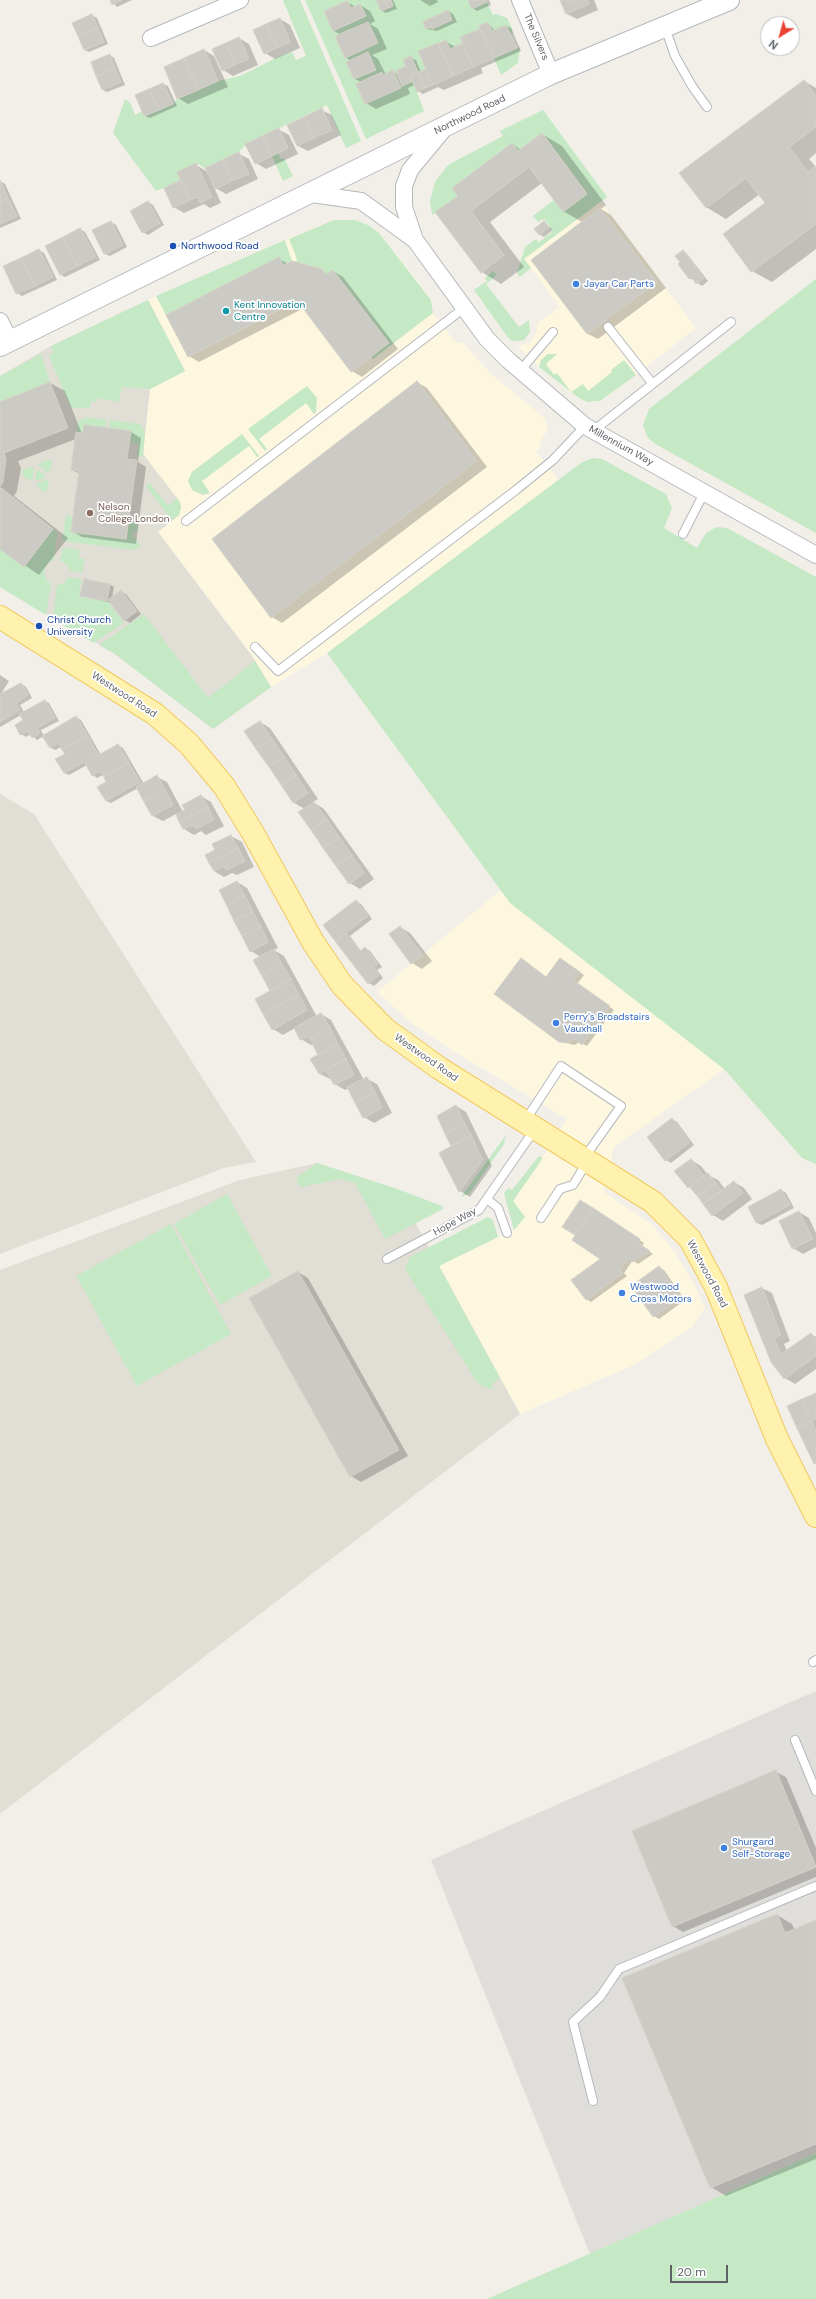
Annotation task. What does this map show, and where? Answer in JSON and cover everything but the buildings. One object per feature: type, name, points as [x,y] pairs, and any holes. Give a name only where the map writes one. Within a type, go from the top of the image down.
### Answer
[{"type":"main road","name":"Westwood Road","points":[[0,617],[155,714],[189,744],[224,786],[253,833],[313,942],[342,985],[361,1007],[385,1029],[439,1068],[653,1202],[690,1239],[716,1287],[777,1439],[816,1516]]},
{"type":"street","points":[[151,38],[240,0]]},
{"type":"street","name":"The Silvers","points":[[520,0],[551,74]]},
{"type":"street","name":"Northwood Road","points":[[5,343],[312,194],[551,74],[729,0]]},
{"type":"street","name":"Millennium Way","points":[[447,126],[410,170],[404,186],[404,207],[415,240],[487,338],[520,371],[589,428],[816,555]]},
{"type":"street","name":"Millennium Way","points":[[312,194],[361,201],[415,240]]},
{"type":"street","points":[[0,321],[5,343]]},
{"type":"lane","points":[[664,26],[675,56],[692,86],[707,107]]},
{"type":"lane","points":[[186,521],[464,308]]},
{"type":"lane","points":[[255,646],[278,671],[516,490],[589,428],[652,383],[731,322]]},
{"type":"lane","points":[[608,327],[652,383]]},
{"type":"lane","points":[[520,371],[553,332]]},
{"type":"lane","points":[[683,534],[704,493]]},
{"type":"lane","name":"Hope Way","points":[[388,1258],[479,1210],[530,1125],[561,1066],[621,1106],[586,1160]]},
{"type":"lane","points":[[541,1218],[560,1189],[573,1185],[586,1160]]},
{"type":"lane","points":[[486,1199],[498,1208],[506,1233]]},
{"type":"lane","points":[[795,1740],[816,1791]]},
{"type":"lane","points":[[593,2101],[573,2022],[600,1997],[619,1969],[816,1886]]},
{"type":"shaded area","points":[[597,197],[696,328],[624,384],[600,401],[593,402],[579,398],[539,367],[518,346],[531,342],[537,331],[537,324],[560,307],[521,255]]},
{"type":"shaded area","points":[[334,220],[355,220],[368,225],[379,233],[423,288],[431,300],[433,313],[456,343],[463,343],[491,374],[545,418],[548,429],[539,444],[541,447],[536,451],[559,480],[327,653],[271,687],[252,656],[158,532],[179,515],[159,476],[143,454],[150,389],[185,371],[148,300]]},
{"type":"shaded area","name":"Nelson College London","points":[[148,300],[185,371],[150,389],[143,454],[177,498],[181,507],[179,515],[158,532],[252,656],[271,687],[213,729],[115,654],[0,587],[0,376],[51,346]]},
{"type":"shaded area","points":[[0,794],[34,814],[256,1162],[224,1168],[0,1254]]},
{"type":"shaded area","points":[[501,890],[510,903],[724,1069],[614,1147],[604,1192],[650,1223],[674,1251],[693,1282],[705,1308],[691,1328],[634,1365],[520,1414],[439,1266],[514,1230],[525,1217],[513,1202],[567,1119],[453,1051],[413,1024],[377,992]]},
{"type":"shaded area","points":[[317,1163],[397,1189],[520,1414],[0,1814],[0,1270],[240,1180]]},
{"type":"shaded area","points":[[816,1691],[816,2153],[590,2254],[431,1860]]},
{"type":"green space","points":[[283,0],[300,0],[361,141],[346,148],[327,105],[246,144],[239,152],[205,168],[196,163],[181,180],[156,191],[113,133],[125,99],[131,104],[135,115],[142,111],[145,116],[173,104],[177,99],[218,81],[240,76],[280,56],[292,52],[296,60],[306,56]]},
{"type":"green space","points":[[305,0],[376,0],[381,11],[393,6],[391,0],[486,0],[493,15],[496,14],[507,18],[514,33],[511,34],[506,25],[492,31],[488,22],[480,29],[460,37],[463,43],[450,49],[437,43],[418,51],[426,69],[411,76],[424,111],[366,139]],"holes":[[[347,1],[351,8],[360,4],[366,16],[333,31],[324,11]],[[368,22],[377,43],[345,58],[335,37]],[[368,52],[376,70],[354,79],[346,62]],[[393,71],[401,88],[365,104],[356,84],[382,72],[383,75]]]},
{"type":"green space","points":[[520,47],[518,63],[501,75],[494,58]]},
{"type":"green space","points":[[543,110],[607,197],[524,259],[531,268],[520,277],[517,273],[525,247],[536,239],[539,242],[553,231],[544,219],[538,222],[533,216],[554,200],[563,212],[587,193],[542,133],[518,151],[512,143],[452,188],[458,196],[432,215],[430,201],[435,182],[448,165],[503,136],[500,131]]},
{"type":"green space","points":[[278,153],[281,159],[284,158],[293,176],[283,181],[272,156]]},
{"type":"green space","points":[[334,220],[355,220],[368,225],[379,233],[431,300],[433,313],[373,359],[371,357],[388,343],[333,270],[326,275],[322,269],[296,262],[297,259],[289,239]]},
{"type":"green space","points":[[285,240],[292,261],[283,265],[279,258],[166,315],[156,296]]},
{"type":"green space","points":[[493,271],[497,275],[486,284],[519,327],[529,320],[530,332],[524,340],[514,341],[509,339],[474,290],[487,281],[485,278]]},
{"type":"green space","points":[[816,279],[816,533],[657,445],[648,438],[643,425],[649,409]]},
{"type":"green space","points":[[148,300],[185,371],[150,389],[122,387],[119,402],[97,398],[96,402],[91,401],[90,408],[71,408],[49,356],[53,353],[51,346]]},
{"type":"green space","points":[[41,354],[50,382],[0,402],[0,376]]},
{"type":"green space","points":[[548,354],[557,354],[546,364],[554,375],[557,373],[571,392],[539,367],[541,360]]},
{"type":"green space","points":[[624,360],[636,375],[600,401],[587,402],[571,392],[583,384],[588,391],[612,372],[611,370]]},
{"type":"green space","points":[[307,386],[317,398],[316,412],[314,414],[306,403],[259,439],[267,449],[265,451],[248,429]]},
{"type":"green space","points":[[86,417],[107,420],[105,428],[83,433],[76,432],[79,421]]},
{"type":"green space","points":[[110,420],[140,424],[145,432],[143,457],[137,456],[138,445],[130,443],[131,431],[109,428]]},
{"type":"green space","points":[[242,434],[259,456],[257,457],[249,446],[202,481],[210,493],[203,495],[192,490],[188,481],[192,472]]},
{"type":"green space","points":[[592,458],[602,459],[666,494],[672,508],[664,528],[697,548],[706,533],[717,527],[727,528],[816,577],[816,1164],[802,1158],[724,1069],[510,903],[327,653],[581,463]]},
{"type":"green space","points":[[45,460],[51,460],[52,464],[48,473],[38,465]]},
{"type":"green space","points":[[29,467],[34,468],[32,481],[24,477],[22,471]]},
{"type":"green space","points":[[37,469],[46,476],[41,480],[35,480]]},
{"type":"green space","points":[[47,479],[49,484],[47,490],[42,492],[36,484]]},
{"type":"green space","points":[[150,483],[168,506],[177,498],[181,507],[179,515],[172,520],[146,486]]},
{"type":"green space","points":[[66,515],[73,516],[71,532],[126,539],[129,520],[134,520],[139,528],[132,534],[141,546],[135,550],[62,541]]},
{"type":"green space","points":[[53,529],[57,533],[54,560],[48,563],[44,571],[46,579],[51,584],[46,615],[0,587],[0,549],[24,567]]},
{"type":"green space","points":[[70,548],[80,550],[79,558],[85,559],[82,573],[70,571],[67,565],[60,560],[63,549]]},
{"type":"green space","points":[[68,577],[82,579],[79,597],[108,601],[124,623],[94,643],[53,619],[57,585],[64,583]]},
{"type":"green space","points":[[144,614],[208,698],[255,661],[271,687],[213,729],[115,654],[99,645]]},
{"type":"green space","points":[[506,1135],[504,1144],[469,1194],[461,1197]]},
{"type":"green space","points":[[539,1156],[543,1158],[513,1201],[525,1217],[514,1230],[504,1193],[509,1188],[512,1190]]},
{"type":"green space","points":[[317,1163],[397,1189],[442,1206],[443,1209],[385,1239],[355,1183],[340,1179],[302,1187],[299,1185],[296,1178]]},
{"type":"green space","points":[[227,1194],[272,1276],[220,1305],[174,1224]]},
{"type":"green space","points":[[488,1217],[493,1220],[498,1237],[439,1266],[500,1378],[491,1385],[494,1390],[479,1385],[405,1269],[410,1257]]},
{"type":"green space","points":[[171,1224],[231,1334],[137,1386],[76,1276]]},
{"type":"green space","points":[[816,2153],[816,2299],[487,2299],[720,2196]]},
{"type":"place","name":"Northwood Road","points":[[173,246]]},
{"type":"place","name":"Jayar Car Parts","points":[[576,284]]},
{"type":"place","name":"Kent Innovation Centre","points":[[226,311]]},
{"type":"place","name":"Nelson College London","points":[[90,513]]},
{"type":"place","name":"Christ Church University","points":[[39,626]]},
{"type":"place","name":"Perry's Broadstairs Vauxhall","points":[[556,1023]]},
{"type":"place","name":"Westwood Cross Motors","points":[[622,1293]]},
{"type":"place","name":"Shurgard Self-Storage","points":[[724,1848]]}]
